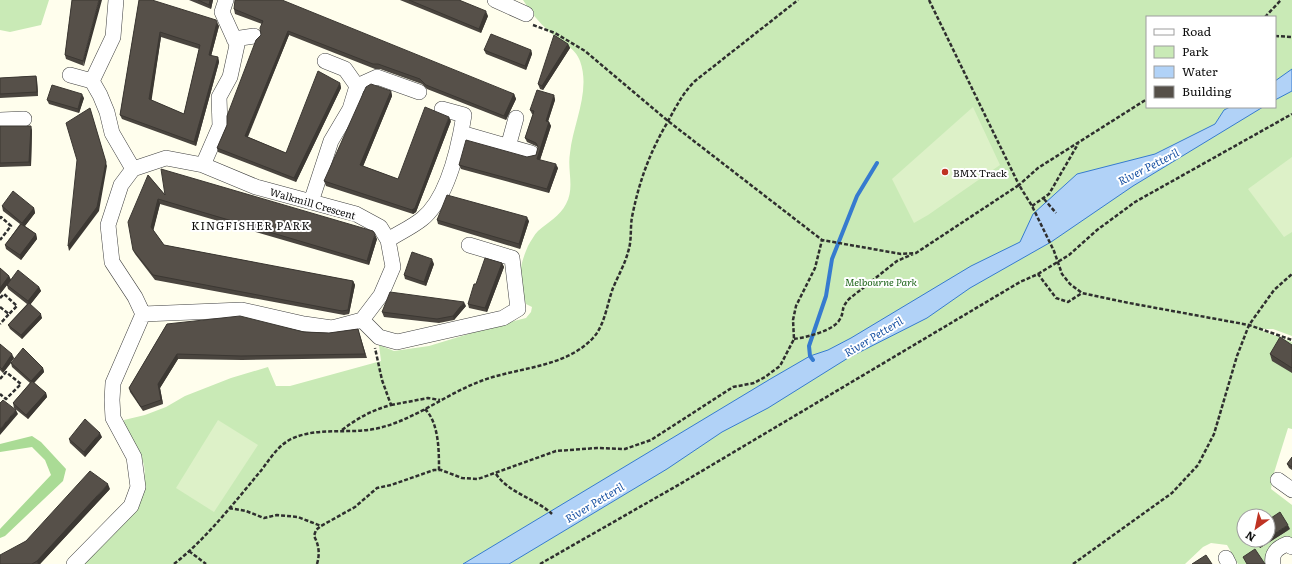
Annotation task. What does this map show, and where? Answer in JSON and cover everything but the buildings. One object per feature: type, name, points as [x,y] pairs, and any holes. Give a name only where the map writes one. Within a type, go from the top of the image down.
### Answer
[{"type":"street","points":[[92,81],[114,37],[116,0]]},
{"type":"street","points":[[203,165],[220,126],[220,97],[230,77],[237,45],[222,12],[226,0]]},
{"type":"street","points":[[496,0],[526,14]]},
{"type":"street","points":[[234,39],[254,36]]},
{"type":"street","points":[[325,61],[345,69],[357,86]]},
{"type":"street","points":[[70,75],[92,81],[107,112],[112,133],[133,169],[121,185],[108,225],[112,262],[135,297],[144,314]]},
{"type":"street","points":[[311,202],[331,141],[350,109],[357,86],[377,77],[419,92]]},
{"type":"street","points":[[388,240],[423,219],[438,201],[446,182],[461,133],[464,114],[442,109]]},
{"type":"street","points":[[508,146],[516,118]]},
{"type":"street","points":[[0,120],[24,119]]},
{"type":"street","points":[[461,133],[531,153]]},
{"type":"street","name":"Walkmill Crescent","points":[[133,169],[166,158],[203,165],[256,187],[356,214],[380,227],[388,240],[393,267],[381,295],[362,320]]},
{"type":"street","points":[[144,314],[242,310],[304,324],[332,328],[362,320],[379,337],[397,342],[503,318],[518,309],[512,258],[470,245]]},
{"type":"street","points":[[74,564],[131,506],[138,487],[134,457],[113,418],[112,400],[114,383],[144,314]]},
{"type":"street","points":[[1278,480],[1292,490]]},
{"type":"street","points":[[1273,564],[1272,558],[1277,550],[1287,544],[1292,547]]},
{"type":"path","points":[[174,564],[189,551],[229,508],[278,448],[290,440],[320,431],[364,430],[378,428],[405,419],[483,380],[570,355],[595,337],[602,322],[613,288],[629,251],[631,220],[643,172],[653,149],[684,92],[695,81],[798,0]]},
{"type":"path","points":[[929,0],[1019,185],[1032,206],[1054,251],[1062,274],[1070,284],[1082,293],[1250,325],[1292,340]]},
{"type":"path","points":[[1266,16],[1281,0]]},
{"type":"path","points":[[526,14],[523,22],[555,33],[585,51],[668,121],[822,240],[870,250],[901,254],[916,252]]},
{"type":"path","points":[[1276,36],[1292,37]]},
{"type":"path","points":[[794,339],[811,337],[834,325],[840,318],[842,306],[897,261],[916,252],[1019,185],[1038,168],[1146,100]]},
{"type":"path","points":[[540,564],[680,484],[1020,282],[1038,274],[1058,262],[1097,230],[1135,202],[1292,114]]},
{"type":"path","points":[[1032,206],[1044,199],[1049,194],[1079,142]]},
{"type":"path","points":[[1044,199],[1056,213]]},
{"type":"path","points":[[0,219],[1,217],[11,226],[0,240]]},
{"type":"path","points":[[317,564],[319,557],[318,544],[314,536],[316,530],[355,507],[377,488],[392,485],[434,470],[439,470],[462,478],[478,479],[496,474],[556,451],[597,448],[625,449],[651,440],[733,387],[754,383],[765,377],[780,366],[794,339],[793,320],[796,306],[815,268],[822,240]]},
{"type":"path","points":[[1038,274],[1056,298],[1068,302],[1082,293]]},
{"type":"path","points":[[1073,564],[1172,493],[1198,464],[1214,434],[1238,356],[1250,325],[1274,290],[1292,274]]},
{"type":"path","points":[[0,298],[4,294],[17,306],[0,324]]},
{"type":"path","points":[[0,307],[9,314]]},
{"type":"path","points":[[379,337],[375,343],[375,352],[382,380],[391,405]]},
{"type":"path","points":[[0,379],[6,372],[21,384],[6,399],[0,394]]},
{"type":"path","points":[[342,430],[360,416],[376,409],[428,398],[441,400]]},
{"type":"path","points":[[426,409],[430,414],[437,436],[439,470]]},
{"type":"path","points":[[496,474],[507,486],[543,506],[552,514]]},
{"type":"path","points":[[229,508],[246,511],[264,518],[277,515],[298,517],[321,526]]},
{"type":"path","points":[[189,551],[206,564]]},
{"type":"green space","points":[[0,0],[49,0],[41,25],[10,32],[0,30]]},
{"type":"green space","name":"Melbourne Park","points":[[523,0],[1292,0],[1292,336],[1273,329],[1258,329],[1292,342],[1292,429],[1288,428],[1273,476],[1271,489],[1292,505],[1292,543],[1269,564],[1238,564],[1227,545],[1211,543],[1203,547],[1185,564],[82,564],[141,489],[144,481],[145,474],[143,462],[126,429],[124,420],[145,415],[166,407],[185,396],[231,378],[268,367],[276,386],[290,386],[381,361],[379,345],[394,351],[429,346],[526,318],[531,312],[532,307],[526,304],[520,281],[522,261],[535,234],[554,219],[569,198],[569,160],[584,84],[583,72],[578,56],[571,48],[542,25]]},
{"type":"green space","name":"BMX Track","points":[[973,107],[1000,165],[914,223],[892,179]]},
{"type":"green space","points":[[1292,157],[1292,232],[1284,237],[1248,189]]},
{"type":"green space","points":[[218,420],[258,445],[214,512],[176,488]]},
{"type":"green space","points":[[32,436],[41,442],[66,469],[63,481],[5,536],[0,538],[0,529],[51,475],[45,460],[32,447],[0,452],[0,444]]},
{"type":"water","points":[[1292,69],[1292,91],[1276,99],[1276,80]]},
{"type":"water","name":"River Petteril","points":[[1228,108],[1261,108],[1133,186],[1051,242],[970,288],[927,318],[848,358],[768,408],[722,432],[667,469],[509,564],[463,564],[810,356],[828,350],[851,338],[971,266],[1020,242],[1033,214],[1077,174],[1155,154],[1215,124],[1224,110]]},
{"type":"waterway","points":[[813,360],[810,356],[809,346],[826,296],[832,259],[857,196],[877,163]]},
{"type":"place","name":"BMX Track","points":[[945,172]]},
{"type":"district","name":"KINGFISHER PARK","points":[[251,225]]}]
